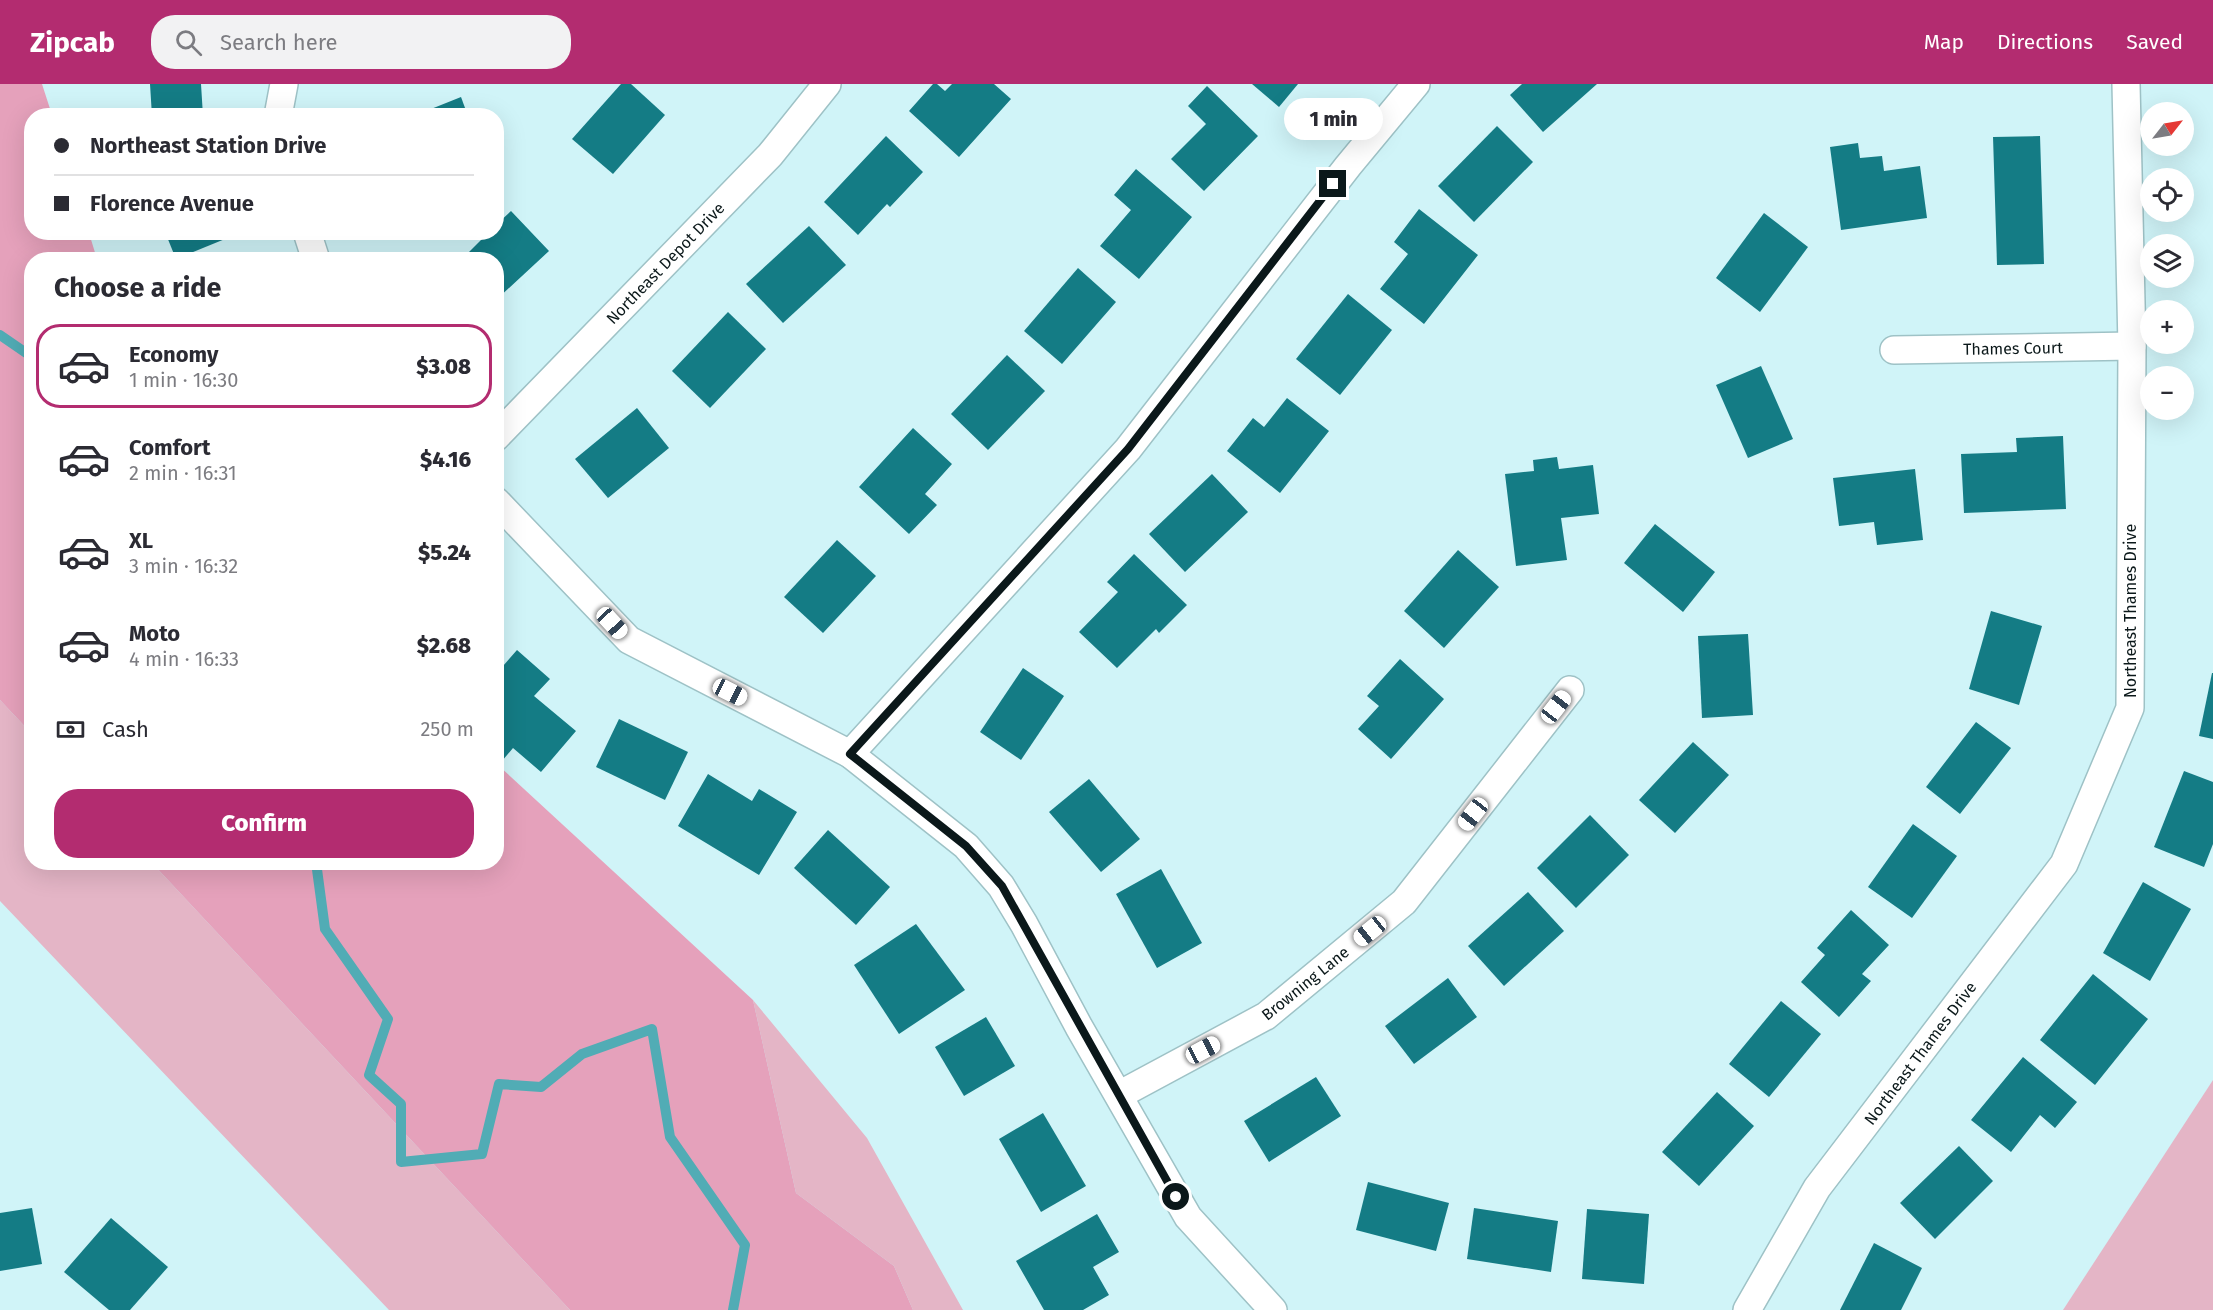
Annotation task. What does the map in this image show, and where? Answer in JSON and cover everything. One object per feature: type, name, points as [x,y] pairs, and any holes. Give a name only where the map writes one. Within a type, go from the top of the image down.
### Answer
[{"type":"street","points":[[280,108],[284,84]]},
{"type":"street","name":"Northeast Depot Drive","points":[[504,429],[770,155],[827,84]]},
{"type":"street","points":[[850,754],[1128,449],[1348,166],[1416,84]]},
{"type":"street","name":"Northeast Thames Drive","points":[[1748,1310],[1817,1188],[2064,864],[2130,708],[2132,346],[2126,84]]},
{"type":"street","name":"Thames Court","points":[[1894,350],[2132,346]]},
{"type":"street","points":[[504,509],[629,640],[850,754],[966,846],[1002,886],[1188,1217],[1273,1310]]},
{"type":"street","name":"Browning Lane","points":[[1119,1095],[1266,1016],[1404,903],[1570,690]]},
{"type":"shaded area","points":[[0,84],[42,84],[50,108],[24,108],[24,240],[91,240],[95,252],[24,252],[24,726],[0,700]]},
{"type":"shaded area","points":[[0,700],[24,726],[24,870],[159,870],[570,1310],[389,1310],[0,901]]},
{"type":"shaded area","points":[[504,770],[753,1000],[796,1193],[894,1266],[913,1310],[570,1310],[159,870],[504,870]]},
{"type":"shaded area","points":[[753,1000],[867,1138],[963,1310],[913,1310],[894,1266],[796,1193]]},
{"type":"shaded area","points":[[2213,1080],[2213,1310],[2063,1310]]},
{"type":"building","points":[[150,84],[201,84],[202,108],[152,108]]},
{"type":"building","points":[[621,84],[631,84],[665,115],[613,174],[572,139]]},
{"type":"building","points":[[933,84],[937,84],[945,91],[952,84],[994,84],[1011,99],[959,157],[909,111]]},
{"type":"building","points":[[1252,84],[1298,84],[1279,107]]},
{"type":"building","points":[[1522,84],[1597,84],[1543,132],[1510,95]]},
{"type":"building","points":[[1207,86],[1258,136],[1204,191],[1171,159],[1206,124],[1188,106]]},
{"type":"building","points":[[461,97],[465,108],[434,108]]},
{"type":"building","points":[[1497,126],[1533,162],[1474,222],[1438,186]]},
{"type":"building","points":[[886,136],[923,172],[890,207],[887,204],[858,235],[824,202]]},
{"type":"building","points":[[2040,136],[2044,264],[1997,265],[1993,137]]},
{"type":"building","points":[[1858,143],[1860,158],[1882,156],[1884,171],[1920,166],[1927,218],[1841,230],[1830,147]]},
{"type":"building","points":[[1136,169],[1192,217],[1139,279],[1100,246],[1131,210],[1114,195]]},
{"type":"building","points":[[1419,209],[1478,255],[1424,324],[1380,289],[1408,254],[1394,242]]},
{"type":"building","points":[[511,211],[549,251],[504,293],[504,252],[469,252],[481,240],[504,240],[504,218]]},
{"type":"building","points":[[1764,213],[1808,247],[1760,312],[1716,278]]},
{"type":"building","points":[[809,226],[846,265],[783,323],[746,284]]},
{"type":"building","points":[[168,240],[223,240],[193,252],[173,252]]},
{"type":"building","points":[[1078,268],[1116,302],[1062,364],[1024,331]]},
{"type":"building","points":[[1348,294],[1392,330],[1340,395],[1296,359]]},
{"type":"building","points":[[728,312],[766,349],[710,408],[672,371]]},
{"type":"building","points":[[1007,355],[1045,391],[988,450],[951,414]]},
{"type":"building","points":[[1761,366],[1793,439],[1748,458],[1716,385]]},
{"type":"building","points":[[1287,398],[1329,431],[1280,493],[1227,451],[1253,418],[1264,427]]},
{"type":"building","points":[[637,408],[669,448],[608,498],[575,459]]},
{"type":"building","points":[[913,428],[952,464],[925,494],[937,505],[909,534],[859,487]]},
{"type":"building","points":[[2063,436],[2066,509],[1964,513],[1961,454],[2017,452],[2016,438]]},
{"type":"building","points":[[1557,457],[1559,469],[1593,465],[1599,514],[1561,518],[1567,560],[1516,566],[1505,474],[1534,471],[1533,460]]},
{"type":"building","points":[[1915,469],[1923,540],[1877,545],[1874,522],[1839,526],[1833,478]]},
{"type":"building","points":[[1212,474],[1248,512],[1185,572],[1149,534]]},
{"type":"building","points":[[1655,524],[1715,572],[1683,612],[1624,563]]},
{"type":"building","points":[[837,540],[876,576],[823,633],[784,597]]},
{"type":"building","points":[[1458,550],[1499,587],[1444,648],[1404,611]]},
{"type":"building","points":[[1134,554],[1187,605],[1159,633],[1156,629],[1117,668],[1079,632],[1118,592],[1107,582]]},
{"type":"building","points":[[1991,611],[2042,626],[2019,705],[1969,689]]},
{"type":"building","points":[[1748,634],[1753,715],[1702,718],[1698,636]]},
{"type":"building","points":[[517,650],[550,679],[534,696],[576,731],[541,772],[513,748],[504,759],[504,665]]},
{"type":"building","points":[[1400,659],[1444,699],[1391,759],[1358,729],[1379,706],[1367,696]]},
{"type":"building","points":[[1023,668],[1064,696],[1021,760],[980,732]]},
{"type":"building","points":[[2213,673],[2213,739],[2199,736]]},
{"type":"building","points":[[619,719],[688,752],[665,800],[596,767]]},
{"type":"building","points":[[1976,722],[2011,748],[1960,814],[1926,787]]},
{"type":"building","points":[[1693,742],[1729,775],[1675,833],[1639,800]]},
{"type":"building","points":[[2184,771],[2213,782],[2213,844],[2204,867],[2154,847]]},
{"type":"building","points":[[708,774],[752,801],[759,789],[797,812],[759,875],[678,826]]},
{"type":"building","points":[[1089,779],[1140,839],[1101,872],[1049,812]]},
{"type":"building","points":[[1590,815],[1629,855],[1576,908],[1537,868]]},
{"type":"building","points":[[1913,824],[1957,856],[1912,918],[1868,887]]},
{"type":"building","points":[[828,830],[890,887],[856,925],[794,868]]},
{"type":"building","points":[[1161,869],[1202,943],[1157,968],[1116,894]]},
{"type":"building","points":[[2143,882],[2191,909],[2150,981],[2103,953]]},
{"type":"building","points":[[1528,892],[1564,931],[1504,986],[1468,946]]},
{"type":"building","points":[[1851,910],[1889,945],[1862,974],[1871,981],[1839,1017],[1801,982],[1825,955],[1817,948]]},
{"type":"building","points":[[916,924],[965,990],[899,1034],[854,965]]},
{"type":"building","points":[[2093,974],[2148,1019],[2095,1085],[2040,1040]]},
{"type":"building","points":[[1448,978],[1477,1017],[1414,1064],[1385,1026]]},
{"type":"building","points":[[1781,1001],[1821,1034],[1769,1097],[1729,1064]]},
{"type":"building","points":[[986,1017],[1015,1066],[964,1096],[935,1047]]},
{"type":"building","points":[[2023,1057],[2077,1102],[2055,1128],[2040,1115],[2011,1152],[1971,1120]]},
{"type":"building","points":[[1316,1077],[1341,1116],[1269,1162],[1244,1121]]},
{"type":"building","points":[[1717,1092],[1754,1126],[1699,1186],[1662,1152]]},
{"type":"building","points":[[1043,1113],[1086,1186],[1041,1212],[999,1139]]},
{"type":"building","points":[[1959,1146],[1993,1181],[1935,1239],[1900,1203]]},
{"type":"building","points":[[1368,1182],[1449,1203],[1436,1251],[1356,1230]]},
{"type":"building","points":[[32,1208],[42,1264],[0,1271],[0,1213]]},
{"type":"building","points":[[1474,1208],[1558,1221],[1551,1272],[1467,1259]]},
{"type":"building","points":[[1587,1209],[1649,1214],[1644,1284],[1582,1279]]},
{"type":"building","points":[[1097,1214],[1119,1252],[1093,1267],[1109,1295],[1083,1310],[1044,1310],[1016,1261]]},
{"type":"building","points":[[111,1218],[168,1267],[130,1310],[109,1310],[64,1272]]},
{"type":"building","points":[[1874,1243],[1922,1268],[1901,1310],[1840,1310]]},
{"type":"waterway","points":[[0,335],[24,352]]},
{"type":"waterway","points":[[317,870],[325,929],[388,1019],[369,1075],[401,1104],[401,1162],[482,1154],[499,1084],[541,1087],[582,1054],[652,1029],[670,1137],[745,1245],[733,1310]]},
{"type":"route","points":[[1176,1197],[1002,886],[966,846],[850,754],[1128,449],[1333,184]]}]
